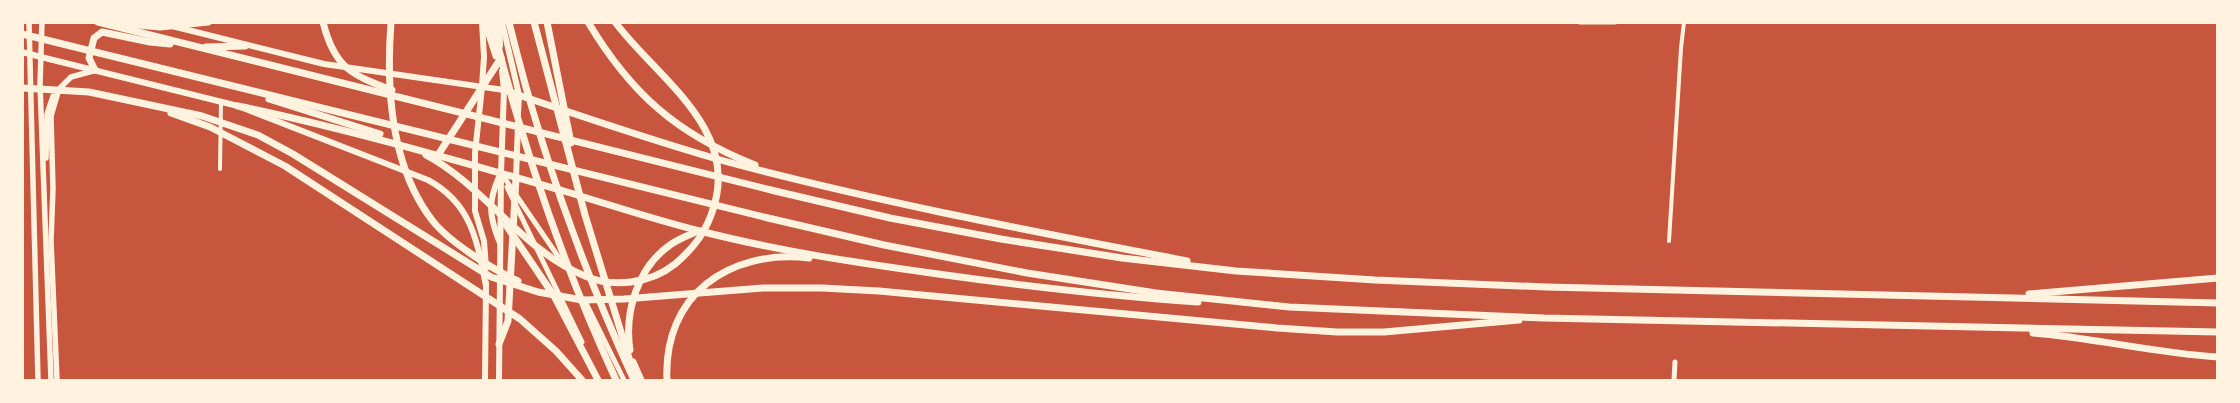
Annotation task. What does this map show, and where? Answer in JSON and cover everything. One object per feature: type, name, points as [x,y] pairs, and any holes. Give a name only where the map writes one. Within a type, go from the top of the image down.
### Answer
[{"type":"highway","points":[[98,22],[890,218],[1001,239],[1122,258],[1236,271],[1375,280],[1546,287],[2218,303]]},
{"type":"highway","points":[[113,22],[160,27],[208,22]]},
{"type":"highway","points":[[323,22],[328,43],[340,63],[362,79],[464,113]]},
{"type":"highway","points":[[390,22],[389,48],[392,114],[401,156],[414,189],[432,220],[463,247],[494,270],[538,292]]},
{"type":"highway","points":[[484,22],[574,284],[616,380]]},
{"type":"highway","points":[[492,22],[528,154]]},
{"type":"highway","points":[[509,22],[522,75],[566,217],[589,278],[635,380]]},
{"type":"highway","points":[[534,22],[585,215],[635,380]]},
{"type":"highway","points":[[547,22],[585,215]]},
{"type":"highway","points":[[588,22],[610,57],[648,100],[674,122],[697,138],[725,153],[783,176]]},
{"type":"highway","points":[[211,81],[399,140],[440,162],[466,182],[530,244],[555,262],[585,276],[606,283],[624,284],[657,274],[672,266],[696,244],[709,224],[717,197],[718,173],[714,150],[704,125],[686,101],[615,22]]},
{"type":"highway","points":[[95,70],[89,58],[94,38],[102,32],[150,42],[204,47],[245,46]]},
{"type":"highway","points":[[22,34],[884,245],[1027,273],[1156,293],[1289,307]]},
{"type":"highway","points":[[438,155],[501,58]]},
{"type":"highway","points":[[22,88],[89,92],[202,116],[258,135],[293,154],[492,276],[538,292],[582,300],[624,299],[764,288],[822,288],[879,291],[1049,308],[1337,332],[1435,329],[1544,318]]},
{"type":"highway","points":[[504,90],[659,141],[783,176],[939,212],[1236,271]]},
{"type":"highway","points":[[145,104],[210,126],[285,166],[520,319],[556,351],[582,380]]},
{"type":"highway","points":[[238,106],[316,122],[438,155],[698,231],[772,248],[994,282],[1156,299],[1544,318],[2218,332]]},
{"type":"highway","points":[[499,344],[508,321],[516,178]]},
{"type":"highway","points":[[494,208],[524,249],[554,296],[599,380]]},
{"type":"highway","points":[[641,380],[632,360],[629,341],[630,317],[634,295],[643,273],[657,256],[670,245],[698,231]]},
{"type":"highway","points":[[667,380],[670,344],[676,325],[690,301],[709,282],[727,270],[748,261],[771,257],[805,258],[876,265]]},
{"type":"highway","points":[[1868,295],[2053,293],[2102,289],[2148,282],[2218,278]]},
{"type":"highway","points":[[1868,325],[2041,333],[2148,350],[2218,357]]},
{"type":"main road","points":[[29,22],[25,53],[38,380]]},
{"type":"main road","points":[[42,22],[41,57],[50,380]]},
{"type":"main road","points":[[156,22],[245,46],[324,64],[504,90]]},
{"type":"main road","points":[[484,22],[484,57],[475,166],[475,211],[484,241],[486,286],[485,380]]},
{"type":"main road","points":[[499,380],[501,173],[504,90],[500,22]]},
{"type":"main road","points":[[500,22],[519,95],[516,178]]},
{"type":"main road","points":[[25,53],[238,106],[428,180],[443,188],[456,202],[474,232],[486,286]]},
{"type":"main road","points":[[44,187],[48,104],[71,77],[95,70]]},
{"type":"main road","points":[[57,380],[51,241],[53,189],[51,116],[59,89]]},
{"type":"main road","points":[[500,245],[490,217],[492,193],[501,173]]},
{"type":"street","points":[[1580,22],[1615,22]]},
{"type":"street","points":[[1669,240],[1684,22]]},
{"type":"street","points":[[220,168],[221,102]]},
{"type":"street","points":[[501,173],[515,198],[599,380]]},
{"type":"street","points":[[515,198],[576,282],[624,380]]},
{"type":"street","points":[[1674,380],[1675,362]]}]
